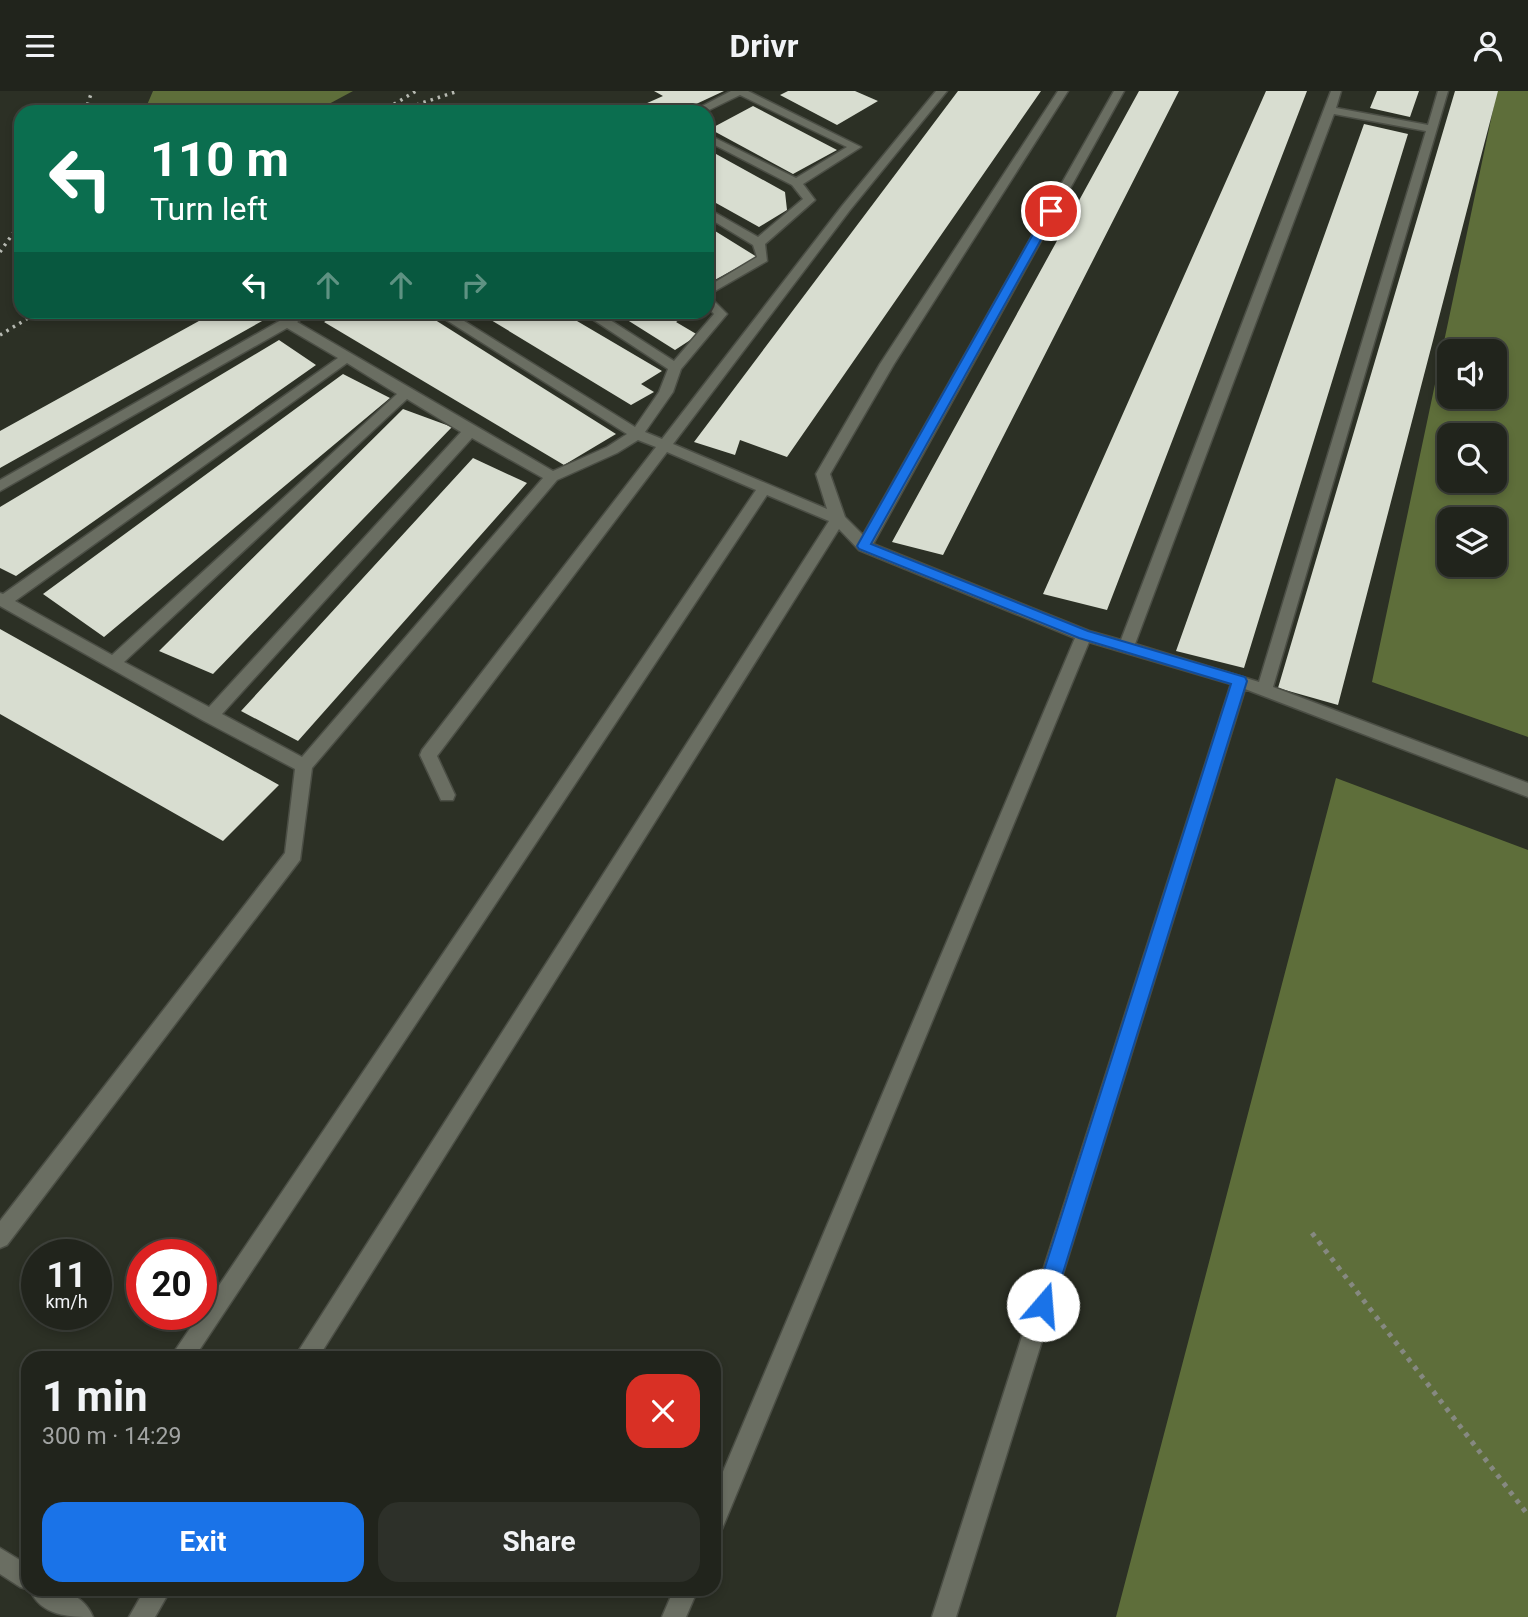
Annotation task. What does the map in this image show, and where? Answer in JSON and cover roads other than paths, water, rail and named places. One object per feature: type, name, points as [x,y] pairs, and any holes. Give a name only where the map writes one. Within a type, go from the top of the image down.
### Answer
[{"type":"lane","points":[[710,105],[739,91],[855,147],[796,183]]},
{"type":"lane","points":[[447,795],[428,755],[846,208],[942,91]]},
{"type":"lane","points":[[1063,91],[887,364],[823,474],[838,519],[863,546],[1084,635],[1240,681],[1528,790]]},
{"type":"lane","points":[[863,546],[1119,91]]},
{"type":"lane","points":[[1126,647],[1336,91]]},
{"type":"lane","points":[[1264,691],[1443,91]]},
{"type":"lane","points":[[1330,110],[1432,129]]},
{"type":"lane","points":[[714,141],[796,183],[809,200],[759,243]]},
{"type":"lane","points":[[714,216],[759,243],[763,258],[714,288]]},
{"type":"lane","points":[[0,1238],[294,855],[304,766],[552,477],[612,450],[637,434],[666,392],[675,368],[721,314],[714,306]]},
{"type":"lane","points":[[0,486],[295,319]]},
{"type":"lane","points":[[451,319],[637,434],[838,519]]},
{"type":"lane","points":[[598,319],[675,368]]},
{"type":"lane","points":[[289,323],[552,477]]},
{"type":"lane","points":[[304,766],[210,717],[2,600],[346,358]]},
{"type":"lane","points":[[113,663],[406,393]]},
{"type":"lane","points":[[210,717],[470,431]]},
{"type":"lane","points":[[186,1351],[764,489]]},
{"type":"lane","points":[[309,1351],[838,519]]},
{"type":"lane","points":[[721,1504],[1084,635]]},
{"type":"lane","points":[[944,1617],[1240,681]]},
{"type":"lane","points":[[0,1560],[21,1574]]},
{"type":"lane","points":[[52,1596],[81,1617]]},
{"type":"lane","points":[[141,1617],[154,1596]]},
{"type":"lane","points":[[674,1617],[683,1596]]},
{"type":"railway","points":[[87,105],[92,91]]},
{"type":"railway","points":[[393,105],[416,91]]},
{"type":"railway","points":[[416,105],[458,91]]},
{"type":"railway","points":[[0,252],[14,232]]},
{"type":"railway","points":[[0,335],[27,319]]}]
